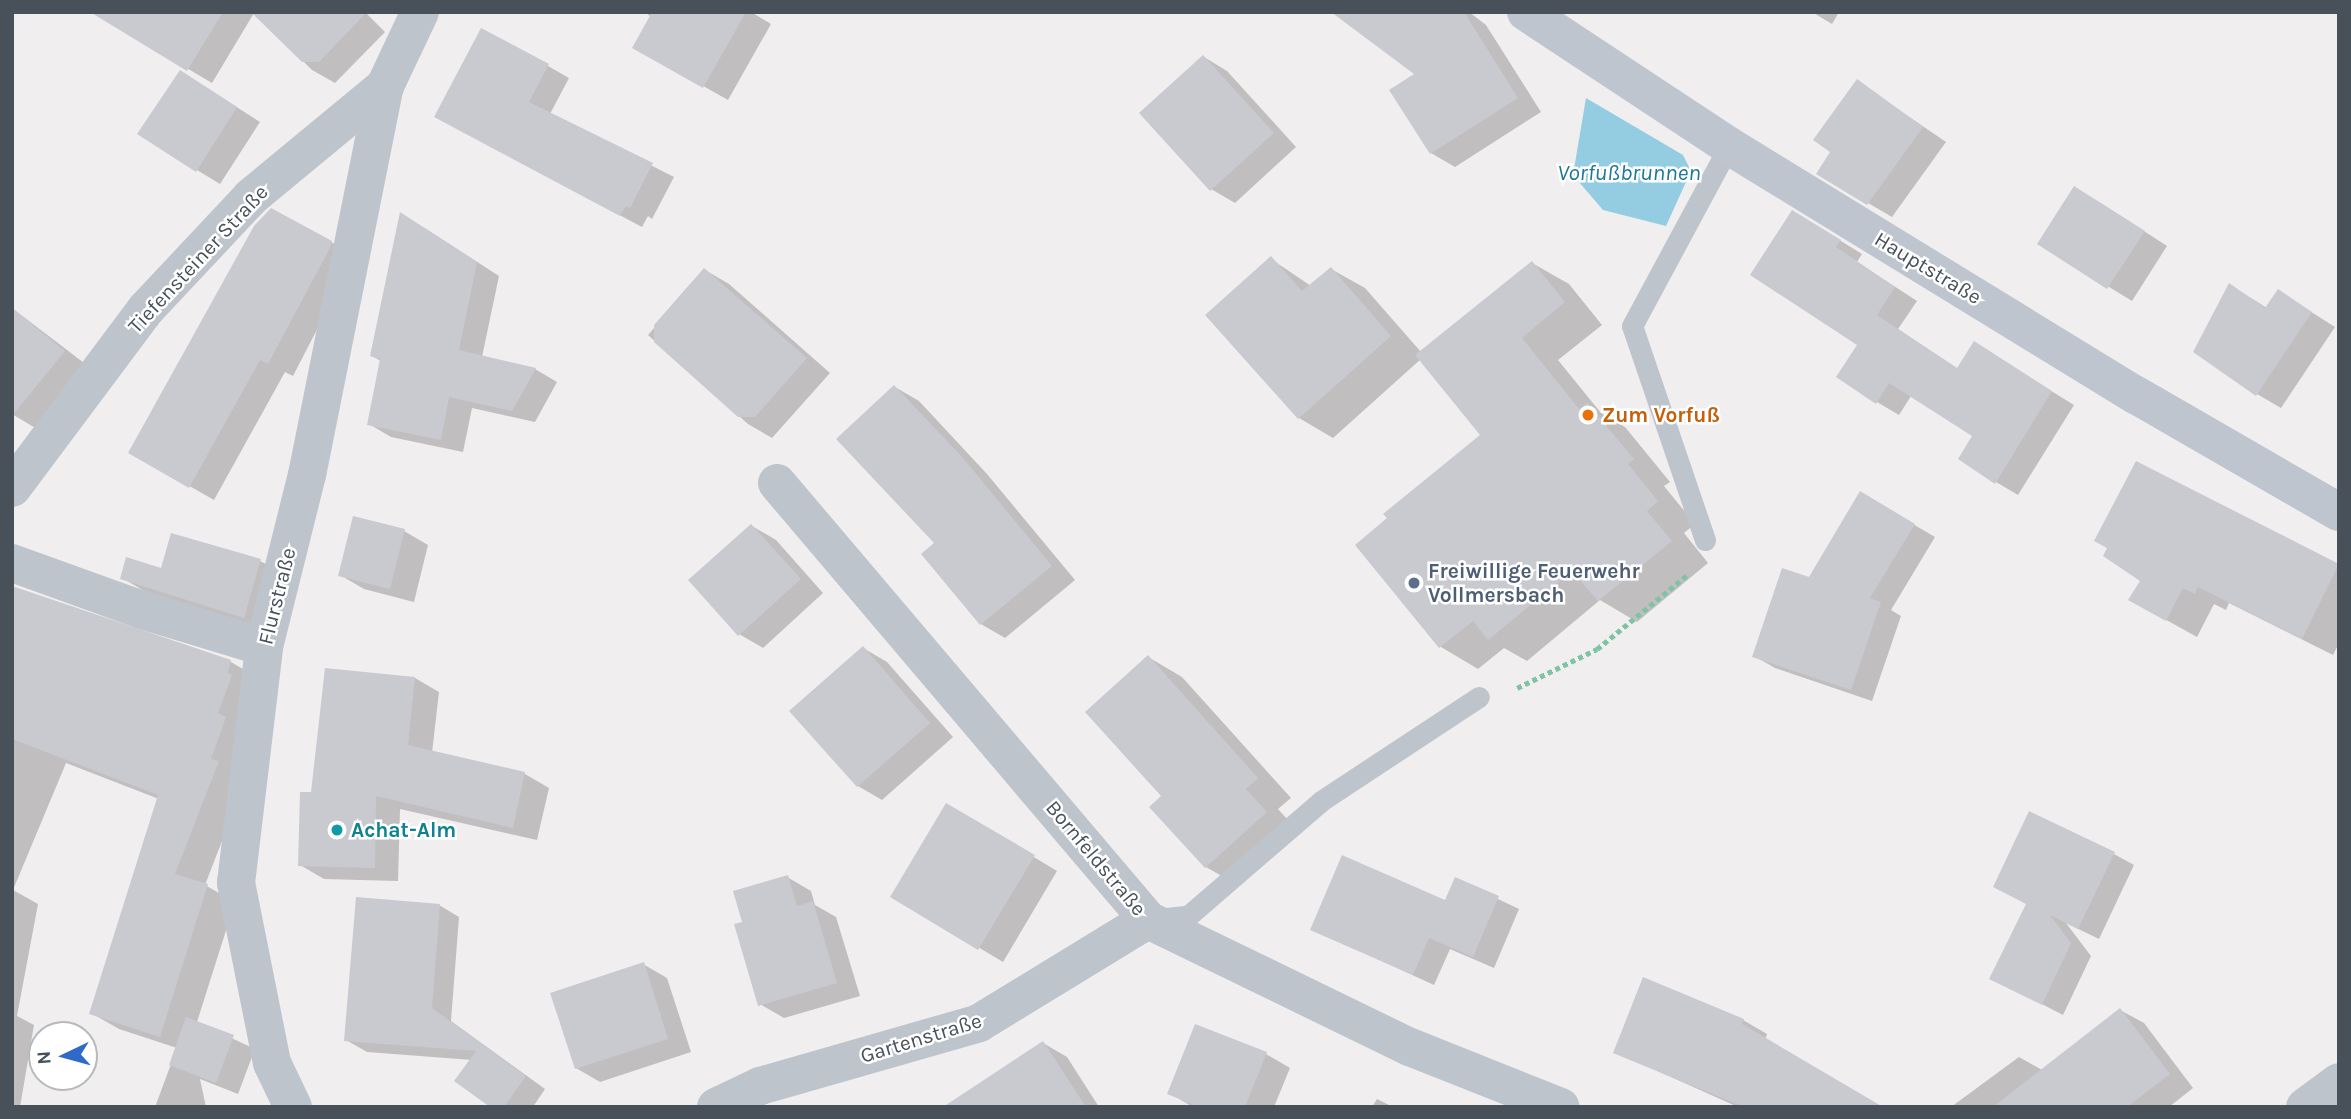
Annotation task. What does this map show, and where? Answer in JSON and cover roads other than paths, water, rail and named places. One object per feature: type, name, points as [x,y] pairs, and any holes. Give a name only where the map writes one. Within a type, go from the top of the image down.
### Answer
[{"type":"main road","name":"Hauptstraße","points":[[1526,12],[1729,146],[2136,396],[2339,512]]},
{"type":"street","name":"Tiefensteiner Straße","points":[[12,488],[156,299],[251,197],[385,86],[419,12]]},
{"type":"street","name":"Flurstraße","points":[[293,1107],[272,1063],[236,883],[264,647],[307,475],[385,86]]},
{"type":"street","name":"Bornfeldstraße","points":[[777,483],[1148,920],[1410,1047],[1561,1107]]},
{"type":"street","points":[[12,563],[142,610],[264,647]]},
{"type":"street","name":"Gartenstraße","points":[[716,1107],[760,1086],[979,1023],[1148,920]]},
{"type":"street","points":[[2305,1107],[2339,1082]]},
{"type":"lane","points":[[1705,540],[1632,326],[1729,146]]},
{"type":"lane","points":[[1148,920],[1188,916],[1321,801],[1479,696]]},
{"type":"water","name":"Vorfußbrunnen","points":[[1586,98],[1683,155],[1691,171],[1666,226],[1603,210],[1573,175]]},
{"type":"place","name":"Zum Vorfuß","points":[[1588,415]]},
{"type":"place","name":"Freiwillige Feuerwehr Vollmersbach","points":[[1414,583]]},
{"type":"place","name":"Achat-Alm","points":[[337,830]]}]
